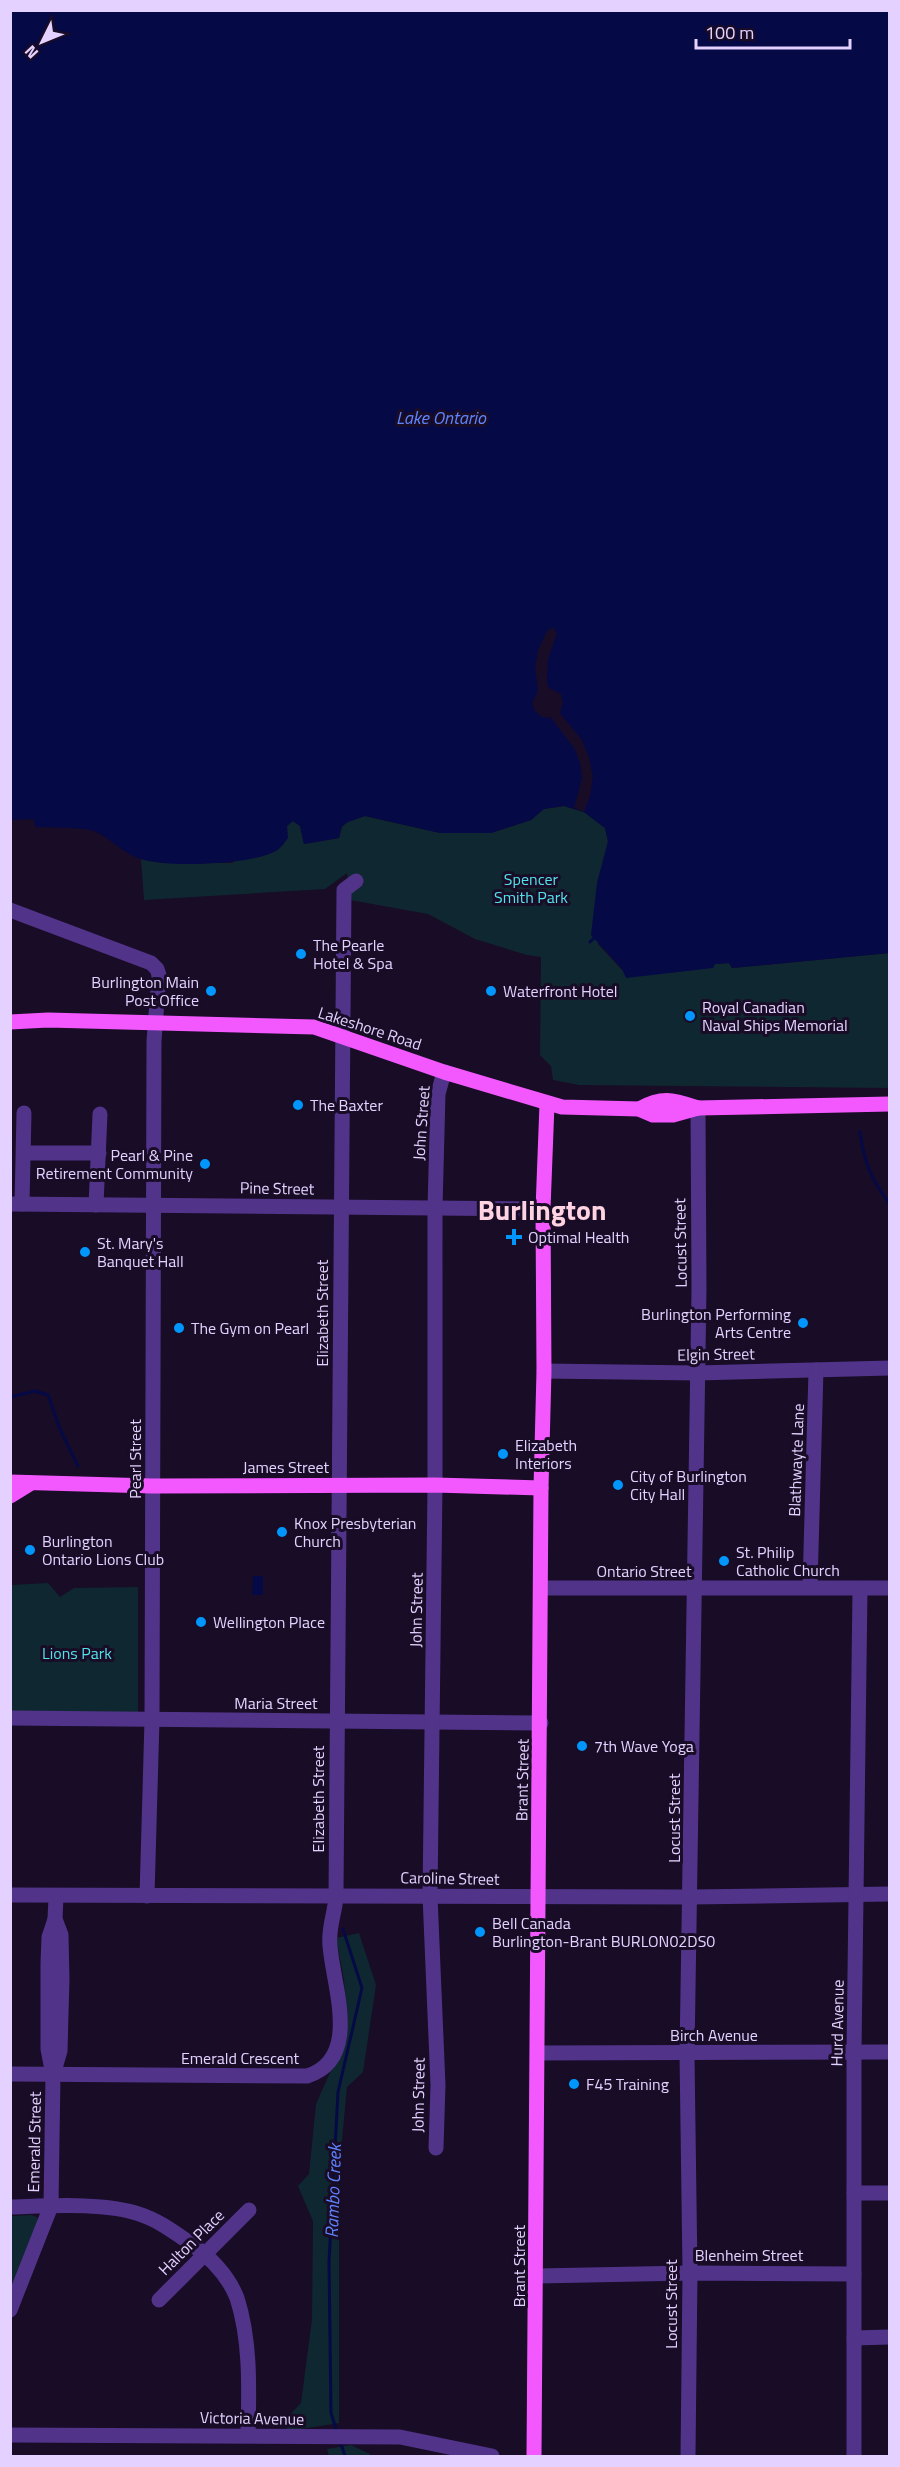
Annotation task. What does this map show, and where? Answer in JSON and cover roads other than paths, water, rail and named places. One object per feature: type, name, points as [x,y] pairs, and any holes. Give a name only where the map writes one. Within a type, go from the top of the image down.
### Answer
[{"type":"main road","name":"Lakeshore Road","points":[[10,1022],[48,1020],[315,1027],[444,1072],[547,1104],[573,1108],[639,1109],[653,1115],[673,1115],[698,1108],[890,1104]]},
{"type":"main road","name":"Brant Street","points":[[534,2457],[541,1488],[544,1371],[543,1209],[547,1104]]},
{"type":"main road","name":"James Street","points":[[11,1485],[32,1483],[152,1486],[435,1485],[541,1488]]},
{"type":"street","name":"Elizabeth Street","points":[[336,1896],[341,1035],[344,890],[356,882]]},
{"type":"street","name":"Pearl Street","points":[[10,910],[154,965],[159,975],[154,1023],[152,1720],[147,1896]]},
{"type":"street","name":"John Street","points":[[436,2148],[438,2085],[430,1896],[435,1485],[435,1208],[438,1094],[444,1072]]},
{"type":"street","name":"Locust Street","points":[[687,2457],[690,2273],[687,2054],[698,1373],[698,1108]]},
{"type":"street","points":[[16,1204],[24,1153],[24,1113]]},
{"type":"street","points":[[96,1205],[99,1114]]},
{"type":"street","points":[[24,1153],[99,1153]]},
{"type":"street","name":"Pine Street","points":[[16,1204],[543,1209]]},
{"type":"street","name":"Elgin Street","points":[[544,1371],[698,1373],[890,1368]]},
{"type":"street","name":"Blathwayte Lane","points":[[810,1587],[816,1370]]},
{"type":"street","name":"Ontario Street","points":[[542,1588],[890,1588]]},
{"type":"street","name":"Hurd Avenue","points":[[854,2457],[854,2052],[860,1589]]},
{"type":"street","name":"Maria Street","points":[[10,1718],[541,1723]]},
{"type":"street","name":"Caroline Street","points":[[10,1895],[56,1897],[691,1897],[890,1894]]},
{"type":"street","name":"Emerald Crescent","points":[[10,2074],[307,2076],[320,2072],[337,2048],[340,2028],[340,2008],[330,1946],[330,1920],[335,1911],[336,1896]]},
{"type":"street","name":"Emerald Street","points":[[10,2310],[51,2206],[54,2074],[48,2049],[48,1963],[49,1936],[55,1919],[56,1897]]},
{"type":"street","name":"Birch Avenue","points":[[538,2053],[890,2052]]},
{"type":"street","points":[[854,2193],[890,2193]]},
{"type":"street","points":[[10,2207],[97,2207],[138,2213],[166,2226],[219,2267],[236,2297],[244,2329],[248,2435]]},
{"type":"street","name":"Halton Place","points":[[159,2300],[249,2210]]},
{"type":"street","name":"Blenheim Street","points":[[537,2276],[690,2273],[854,2274]]},
{"type":"street","points":[[854,2338],[890,2337]]},
{"type":"street","name":"Victoria Avenue","points":[[10,2435],[400,2437],[492,2457]]},
{"type":"water","name":"Lake Ontario","points":[[11,11],[889,11],[889,953],[732,968],[729,963],[715,964],[713,968],[626,978],[622,969],[591,935],[597,883],[608,841],[605,828],[584,812],[564,806],[544,809],[531,820],[491,833],[440,833],[365,816],[342,826],[339,838],[304,844],[300,826],[293,821],[287,826],[288,838],[276,851],[264,856],[210,864],[154,862],[128,854],[94,831],[35,827],[34,819],[11,820]]},
{"type":"water","points":[[253,1576],[263,1576],[263,1595],[252,1595]]},
{"type":"waterway","points":[[590,942],[594,938]]},
{"type":"waterway","points":[[860,1132],[869,1170],[890,1204]]},
{"type":"waterway","name":"Rambo Creek","points":[[10,1397],[35,1391],[48,1395],[60,1429],[78,1466]]},
{"type":"waterway","name":"Rambo Creek","points":[[337,2432],[331,2413],[329,2262],[338,2092],[362,1988],[343,1929]]},
{"type":"waterway","name":"Rambo Creek","points":[[340,2441],[345,2456]]},
{"type":"place","name":"The Pearle Hotel & Spa","points":[[301,954]]},
{"type":"place","name":"Burlington Main Post Office","points":[[211,991]]},
{"type":"place","name":"Waterfront Hotel","points":[[491,991]]},
{"type":"place","name":"Royal Canadian Naval Ships Memorial","points":[[690,1016]]},
{"type":"place","name":"The Baxter","points":[[298,1105]]},
{"type":"place","name":"Pearl & Pine Retirement Community","points":[[205,1164]]},
{"type":"place","name":"Optimal Health","points":[[514,1237]]},
{"type":"place","name":"St. Mary's Banquet Hall","points":[[85,1252]]},
{"type":"place","name":"Burlington Performing Arts Centre","points":[[803,1323]]},
{"type":"place","name":"The Gym on Pearl","points":[[179,1328]]},
{"type":"place","name":"Elizabeth Interiors","points":[[503,1454]]},
{"type":"place","name":"City of Burlington City Hall","points":[[618,1485]]},
{"type":"place","name":"Knox Presbyterian Church","points":[[282,1532]]},
{"type":"place","name":"Burlington Ontario Lions Club","points":[[30,1550]]},
{"type":"place","name":"St. Philip Catholic Church","points":[[724,1561]]},
{"type":"place","name":"Wellington Place","points":[[201,1622]]},
{"type":"place","name":"7th Wave Yoga","points":[[582,1746]]},
{"type":"place","name":"Bell Canada Burlington-Brant BURLON02DS0","points":[[480,1932]]},
{"type":"place","name":"F45 Training","points":[[574,2084]]},
{"type":"district","name":"Burlington","points":[[542,1209]]},
{"type":"park label","name":"Spencer Smith Park","points":[[531,888]]},
{"type":"park label","name":"Lions Park","points":[[77,1653]]}]
